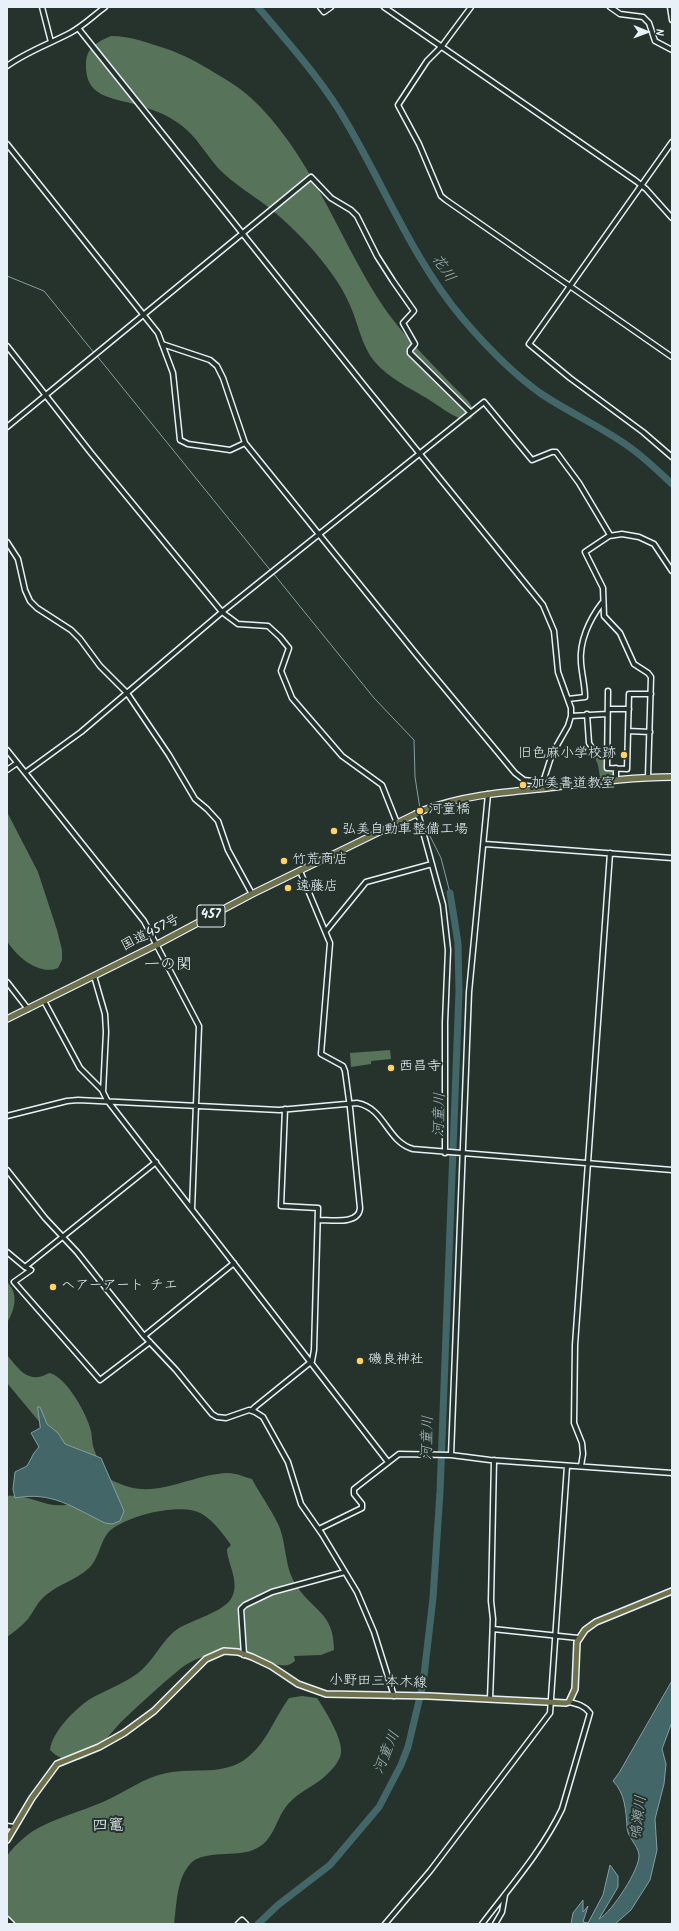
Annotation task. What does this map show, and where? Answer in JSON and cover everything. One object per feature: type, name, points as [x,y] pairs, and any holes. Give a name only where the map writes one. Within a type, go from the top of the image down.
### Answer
[{"type":"highway","name":"国道457号","points":[[7,1019],[415,813],[435,806],[488,794],[648,777],[672,777]]},
{"type":"main road","points":[[569,1702],[575,1689],[576,1651],[578,1638],[585,1630],[596,1622],[672,1591]]},
{"type":"main road","name":"小野田三本木線","points":[[7,1840],[47,1775],[57,1764],[112,1740],[138,1723],[167,1699],[210,1657],[224,1651],[244,1655],[271,1666],[298,1684],[326,1694],[429,1696],[552,1703],[569,1702]]},
{"type":"street","points":[[42,7],[51,42]]},
{"type":"street","points":[[7,66],[78,28],[104,7]]},
{"type":"street","points":[[320,7],[324,12],[331,7]]},
{"type":"street","points":[[384,7],[642,185],[672,218]]},
{"type":"street","points":[[471,7],[442,46],[427,61],[398,105],[418,144],[441,196],[672,357]]},
{"type":"street","points":[[610,7],[620,14],[643,17],[649,23],[655,41],[672,50]]},
{"type":"street","points":[[670,7],[672,20]]},
{"type":"street","points":[[78,28],[544,605],[554,631],[559,680],[568,699],[571,716],[568,726],[552,754],[544,779],[539,788]]},
{"type":"street","points":[[672,142],[529,344],[570,378],[643,432],[672,457]]},
{"type":"street","points":[[7,144],[158,333],[173,373],[180,440],[188,444],[230,450],[245,444]]},
{"type":"street","points":[[7,427],[311,177],[331,198],[351,210],[357,216],[377,256],[414,311],[403,323],[415,344],[410,350],[410,353],[470,412]]},
{"type":"street","points":[[162,344],[210,360],[217,366],[223,378],[245,444],[515,773],[524,780],[541,782]]},
{"type":"street","points":[[7,346],[222,612],[238,624],[268,626],[289,648],[281,671],[292,698],[342,756],[382,785],[397,823]]},
{"type":"street","points":[[26,772],[81,732],[222,612],[484,402],[532,460],[552,452],[556,452],[579,483],[610,535]]},
{"type":"street","points":[[648,777],[650,675],[634,664],[620,633],[604,616],[602,603],[603,588],[584,552],[610,535],[628,535],[650,542],[672,571]]},
{"type":"street","points":[[7,542],[18,560],[25,590],[30,601],[37,608],[71,630],[80,639],[100,666],[127,693],[169,755],[195,799],[218,821],[228,850],[252,894]]},
{"type":"street","points":[[568,699],[585,697],[580,662],[584,634],[593,616],[602,603]]},
{"type":"street","points":[[608,691],[607,768],[627,768],[630,694],[650,694]]},
{"type":"street","points":[[608,709],[629,709]]},
{"type":"street","points":[[587,714],[589,743],[595,753],[607,753]]},
{"type":"street","points":[[571,716],[607,714]]},
{"type":"street","points":[[628,731],[650,732]]},
{"type":"street","points":[[7,750],[144,920],[199,1026],[192,1210]]},
{"type":"street","points":[[7,770],[16,762]]},
{"type":"street","points":[[616,768],[616,780]]},
{"type":"street","points":[[450,1455],[469,992],[485,844],[488,794]]},
{"type":"street","points":[[415,813],[419,817],[443,905],[448,950],[445,1022],[447,1153]]},
{"type":"street","points":[[485,844],[672,858]]},
{"type":"street","points":[[581,1466],[583,1454],[582,1443],[574,1423],[575,1345],[610,853]]},
{"type":"street","points":[[326,931],[366,882],[432,864]]},
{"type":"street","points":[[300,871],[330,943],[322,1054],[344,1068],[360,1211],[352,1219],[319,1220]]},
{"type":"street","points":[[94,976],[105,1014],[106,1032],[103,1094]]},
{"type":"street","points":[[7,982],[28,1008]]},
{"type":"street","points":[[44,1001],[80,1068],[102,1090],[107,1100],[312,1362],[388,1462]]},
{"type":"street","points":[[7,1116],[67,1101],[107,1100],[196,1106],[285,1109],[349,1103],[363,1104],[377,1112],[402,1145],[413,1149],[447,1153],[463,1153],[672,1170]]},
{"type":"street","points":[[252,1410],[254,1406],[312,1362],[314,1350],[314,1291],[319,1220],[318,1208],[281,1206],[285,1109]]},
{"type":"street","points":[[25,1267],[156,1162]]},
{"type":"street","points":[[7,1170],[45,1218],[77,1252],[144,1336],[176,1370],[212,1414],[217,1417],[226,1418],[252,1410],[262,1417],[293,1473],[301,1504],[319,1529],[357,1592],[369,1619],[394,1696]]},
{"type":"street","points":[[7,1252],[31,1270],[14,1282],[100,1380],[150,1342]]},
{"type":"street","points":[[144,1336],[234,1263]]},
{"type":"street","points":[[319,1529],[362,1508],[362,1504],[354,1494],[354,1489],[400,1454],[450,1455],[567,1466],[672,1472]]},
{"type":"street","points":[[490,1700],[493,1629],[493,1610],[491,1601],[494,1460]]},
{"type":"street","points":[[385,1924],[430,1871],[550,1713],[552,1703],[555,1635],[567,1466]]},
{"type":"street","points":[[244,1655],[241,1609],[245,1605],[290,1586],[345,1572]]},
{"type":"street","points":[[493,1629],[578,1638]]},
{"type":"street","points":[[482,1924],[542,1843],[562,1809],[590,1713],[581,1705],[569,1702]]},
{"type":"street","points":[[7,1826],[14,1827]]},
{"type":"street","points":[[495,1924],[502,1912],[506,1893]]},
{"type":"street","points":[[7,1919],[12,1924]]},
{"type":"street","points":[[238,1924],[242,1920],[246,1924]]},
{"type":"green space","points":[[111,36],[139,40],[167,49],[203,66],[242,90],[271,119],[289,142],[306,168],[379,300],[409,340],[469,402],[473,410],[471,419],[462,419],[449,413],[386,373],[374,361],[366,348],[352,310],[343,291],[316,253],[283,220],[224,174],[186,129],[176,121],[160,113],[109,97],[94,89],[89,83],[87,74],[87,57],[94,45]]},
{"type":"green space","points":[[594,755],[602,755],[605,757],[605,771],[612,771],[614,775],[600,777],[598,765]]},
{"type":"green space","points":[[7,812],[38,872],[57,930],[62,950],[62,960],[58,968],[51,970],[36,967],[16,953],[7,941]]},
{"type":"green space","points":[[390,1050],[391,1059],[371,1061],[371,1064],[351,1067],[350,1053]]},
{"type":"green space","points":[[7,1282],[13,1292],[14,1307],[7,1323]]},
{"type":"green space","points":[[7,1355],[20,1370],[28,1376],[40,1377],[50,1373],[56,1376],[69,1389],[81,1406],[89,1424],[93,1446],[100,1463],[105,1473],[113,1481],[132,1488],[146,1489],[173,1485],[214,1474],[237,1474],[252,1479],[281,1531],[291,1576],[301,1592],[326,1619],[333,1637],[334,1650],[321,1655],[294,1656],[295,1661],[284,1666],[271,1663],[253,1655],[238,1653],[220,1653],[203,1657],[180,1669],[121,1722],[91,1754],[81,1759],[67,1760],[50,1750],[55,1736],[65,1722],[84,1703],[138,1673],[144,1668],[168,1638],[179,1628],[227,1604],[234,1593],[235,1586],[227,1549],[231,1545],[210,1520],[202,1514],[193,1511],[182,1509],[169,1510],[131,1519],[120,1524],[108,1533],[102,1543],[96,1559],[89,1568],[79,1576],[56,1588],[43,1597],[26,1622],[7,1637],[7,1496],[24,1497],[58,1505],[66,1505],[75,1502],[71,1460],[7,1383]]},
{"type":"green space","points":[[302,1696],[317,1698],[329,1717],[341,1747],[339,1760],[332,1770],[323,1778],[289,1803],[284,1809],[270,1836],[260,1846],[246,1852],[204,1856],[191,1863],[182,1876],[174,1924],[7,1924],[7,1856],[26,1836],[49,1823],[103,1802],[150,1778],[177,1771],[219,1769],[239,1763],[255,1751],[266,1737],[289,1698]]},
{"type":"water","points":[[38,1407],[40,1407],[47,1424],[58,1433],[65,1444],[101,1458],[124,1511],[120,1521],[112,1524],[105,1523],[72,1506],[51,1499],[28,1496],[15,1498],[13,1489],[15,1472],[27,1466],[39,1447],[31,1433],[40,1428]]},
{"type":"water","name":"鳴瀬川","points":[[672,1681],[672,1722],[662,1749],[666,1764],[664,1784],[655,1819],[657,1850],[650,1880],[631,1910],[615,1924],[571,1924],[573,1913],[583,1900],[583,1912],[588,1906],[583,1922],[588,1923],[603,1895],[610,1865],[618,1876],[618,1887],[599,1919],[618,1899],[635,1870],[639,1855],[637,1848],[627,1831],[625,1809],[622,1797],[613,1781]]},
{"type":"waterway","name":"花川","points":[[258,7],[306,64],[328,93],[362,150],[415,249],[446,297],[463,319],[490,349],[529,385],[551,400],[628,446],[645,459],[672,484]]},
{"type":"waterway","points":[[7,276],[44,291],[95,354]]},
{"type":"waterway","points":[[97,356],[271,571]]},
{"type":"waterway","points":[[273,573],[374,698],[414,740],[415,777],[420,809]]},
{"type":"waterway","points":[[421,818],[441,858],[450,893]]},
{"type":"waterway","name":"河童川","points":[[258,1924],[278,1905],[330,1865],[379,1807],[401,1765],[408,1747],[423,1684],[433,1598],[440,1492],[459,991],[458,943],[450,893]]},
{"type":"place","name":"旧色麻小学校跡","points":[[624,755]]},
{"type":"place","name":"加美書道教室","points":[[523,785]]},
{"type":"place","name":"河童橋","points":[[420,811]]},
{"type":"place","name":"弘美自動車整備工場","points":[[334,831]]},
{"type":"place","name":"竹荒商店","points":[[284,861]]},
{"type":"place","name":"遠藤店","points":[[288,888]]},
{"type":"place","name":"西昌寺","points":[[391,1068]]},
{"type":"place","name":"ヘアーアート チエ","points":[[53,1287]]},
{"type":"place","name":"磯良神社","points":[[360,1361]]},
{"type":"district","name":"一の関","points":[[168,966]]},
{"type":"district","name":"四竃","points":[[108,1827]]}]
